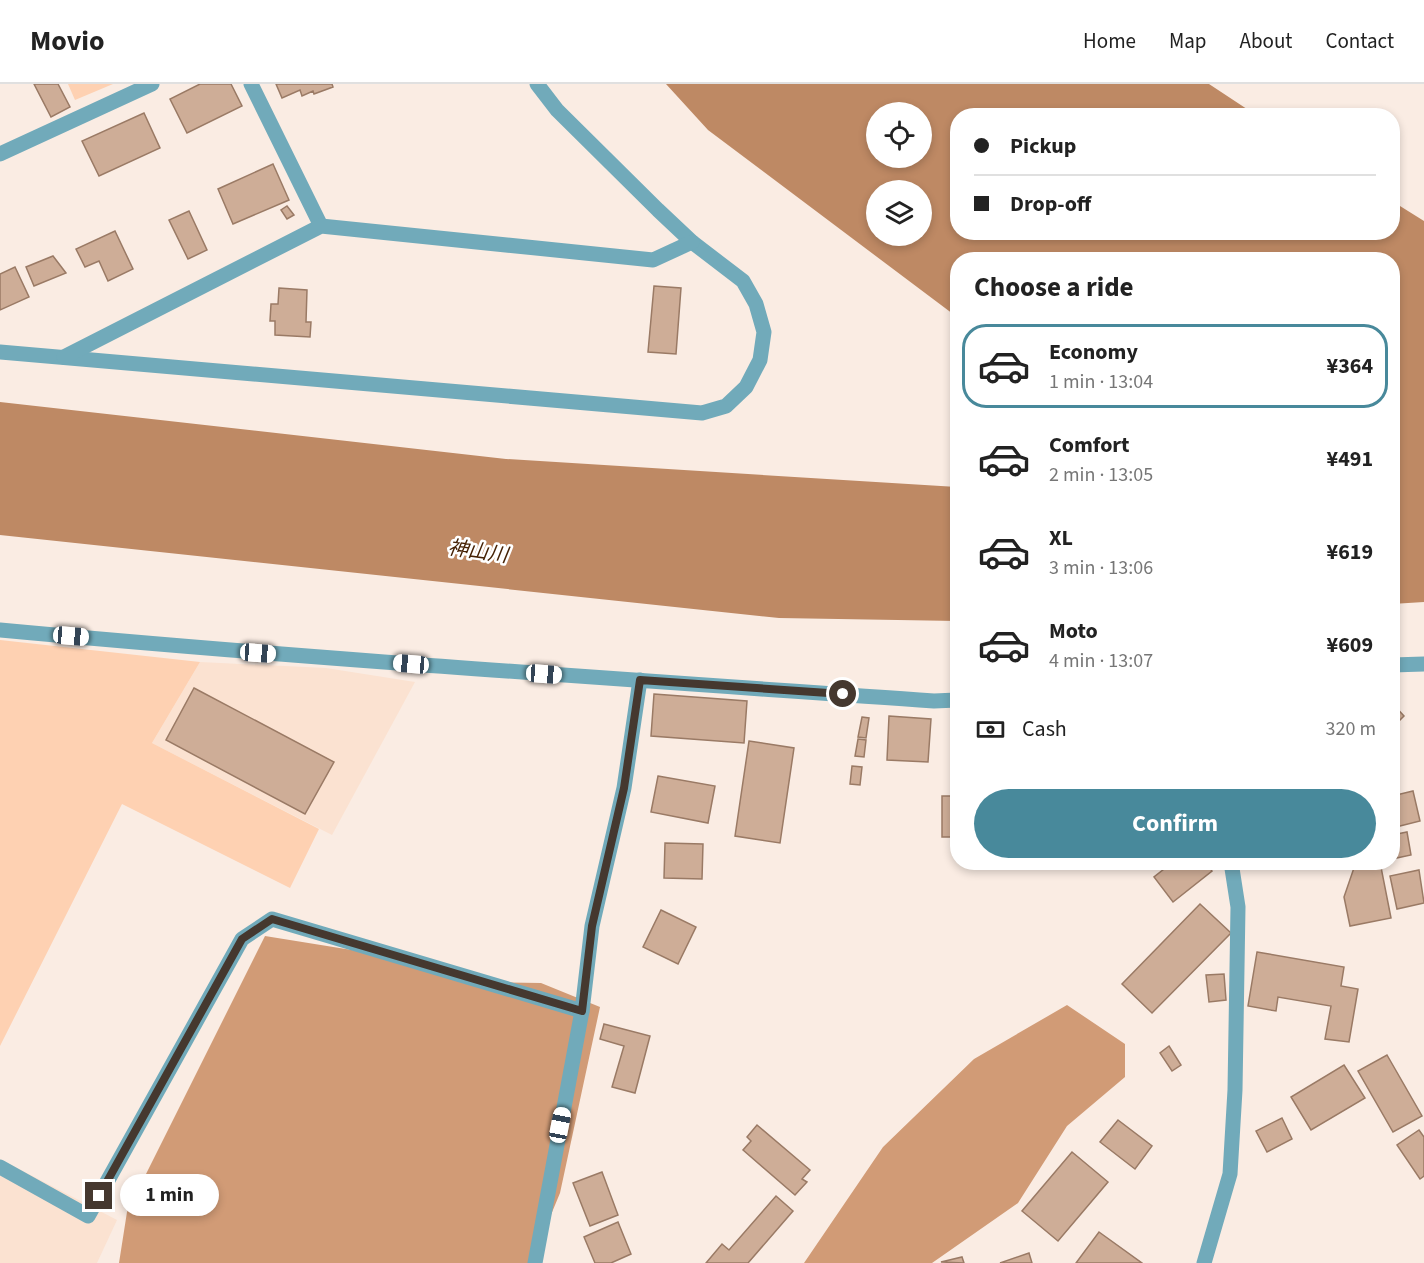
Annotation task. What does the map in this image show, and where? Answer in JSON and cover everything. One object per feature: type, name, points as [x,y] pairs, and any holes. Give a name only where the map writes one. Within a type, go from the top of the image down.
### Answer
[{"type":"street","points":[[0,154],[152,84]]},
{"type":"street","points":[[251,84],[321,226]]},
{"type":"street","points":[[0,352],[702,413],[726,406],[746,387],[760,360],[764,332],[756,304],[743,281],[692,242],[557,110],[537,84]]},
{"type":"street","points":[[64,357],[321,226],[653,260],[692,242]]},
{"type":"street","points":[[0,630],[235,652],[922,700],[950,700]]},
{"type":"street","points":[[1400,665],[1424,664]]},
{"type":"street","points":[[535,1263],[582,1011],[592,926],[624,788],[640,680]]},
{"type":"street","points":[[1204,1263],[1230,1174],[1235,1090],[1238,908],[1232,870]]},
{"type":"street","points":[[0,1167],[88,1216],[242,939],[272,919],[582,1011]]},
{"type":"shaded area","points":[[68,84],[113,84],[75,100]]},
{"type":"shaded area","points":[[0,640],[200,662],[152,743],[319,829],[290,888],[122,804],[0,1046]]},
{"type":"shaded area","points":[[200,662],[326,668],[415,682],[332,835],[152,743]]},
{"type":"shaded area","points":[[265,936],[358,951],[469,982],[541,983],[600,1007],[560,1193],[531,1263],[119,1263],[127,1212]]},
{"type":"shaded area","points":[[1067,1005],[1125,1044],[1125,1077],[1067,1126],[1018,1203],[932,1263],[804,1263],[883,1147],[974,1059]]},
{"type":"shaded area","points":[[0,1159],[117,1220],[97,1263],[0,1263]]},
{"type":"water","points":[[666,84],[1209,84],[1245,108],[950,108],[950,240],[1400,240],[1400,206],[1424,221],[1424,602],[1400,604],[1400,252],[950,252],[950,312],[708,130]]},
{"type":"water","name":"神山川","points":[[0,402],[506,459],[950,487],[950,621],[779,618],[0,535]]},
{"type":"building","points":[[34,84],[58,84],[70,107],[51,117]]},
{"type":"building","points":[[200,84],[231,84],[242,106],[187,133],[170,99]]},
{"type":"building","points":[[276,84],[332,84],[333,87],[302,96],[300,90],[282,98]]},
{"type":"building","points":[[144,113],[160,148],[99,176],[82,141]]},
{"type":"building","points":[[273,164],[289,200],[233,224],[218,189]]},
{"type":"building","points":[[287,206],[294,215],[287,219],[281,210]]},
{"type":"building","points":[[189,211],[207,250],[188,259],[169,220]]},
{"type":"building","points":[[115,231],[133,269],[108,281],[99,261],[85,267],[76,249]]},
{"type":"building","points":[[53,256],[66,273],[34,286],[26,267]]},
{"type":"building","points":[[15,267],[29,297],[0,310],[0,274]]},
{"type":"building","points":[[654,286],[681,288],[676,354],[648,352]]},
{"type":"building","points":[[279,288],[307,290],[306,322],[311,322],[310,337],[275,335],[275,321],[270,321],[271,304],[278,304]]},
{"type":"building","points":[[194,688],[334,762],[305,814],[166,740]]},
{"type":"building","points":[[654,694],[747,701],[744,743],[651,736]]},
{"type":"building","points":[[889,716],[931,719],[928,762],[887,760]]},
{"type":"building","points":[[862,717],[869,718],[866,738],[858,737]]},
{"type":"building","points":[[858,739],[866,740],[864,757],[855,756]]},
{"type":"building","points":[[749,741],[794,748],[780,843],[735,836]]},
{"type":"building","points":[[852,766],[862,767],[860,785],[850,784]]},
{"type":"building","points":[[658,776],[715,786],[708,823],[651,812]]},
{"type":"building","points":[[1413,791],[1420,821],[1400,826],[1400,794]]},
{"type":"building","points":[[942,796],[950,796],[950,837],[942,837]]},
{"type":"building","points":[[1407,832],[1411,855],[1400,857],[1400,833]]},
{"type":"building","points":[[665,843],[703,844],[702,879],[664,878]]},
{"type":"building","points":[[1163,870],[1212,871],[1173,902],[1154,877]]},
{"type":"building","points":[[1353,870],[1382,870],[1391,918],[1350,926],[1344,897]]},
{"type":"building","points":[[1419,870],[1424,903],[1397,909],[1390,876]]},
{"type":"building","points":[[1200,904],[1231,933],[1152,1013],[1122,984]]},
{"type":"building","points":[[661,910],[696,927],[678,964],[643,947]]},
{"type":"building","points":[[1257,952],[1344,967],[1341,986],[1358,989],[1349,1042],[1325,1039],[1331,1006],[1278,997],[1276,1011],[1248,1006]]},
{"type":"building","points":[[1224,974],[1226,1000],[1209,1002],[1206,975]]},
{"type":"building","points":[[604,1024],[650,1036],[635,1093],[612,1087],[624,1046],[600,1039]]},
{"type":"building","points":[[1169,1046],[1181,1065],[1172,1071],[1160,1053]]},
{"type":"building","points":[[1387,1055],[1422,1116],[1393,1132],[1358,1071]]},
{"type":"building","points":[[1344,1065],[1365,1098],[1311,1130],[1291,1097]]},
{"type":"building","points":[[1282,1118],[1292,1139],[1267,1152],[1256,1131]]},
{"type":"building","points":[[1118,1120],[1152,1146],[1135,1169],[1100,1142]]},
{"type":"building","points":[[757,1125],[810,1170],[802,1179],[807,1182],[795,1195],[743,1150],[751,1141],[747,1137]]},
{"type":"building","points":[[1419,1130],[1424,1137],[1424,1176],[1420,1179],[1397,1145]]},
{"type":"building","points":[[1072,1152],[1108,1182],[1058,1241],[1022,1211]]},
{"type":"building","points":[[602,1172],[618,1215],[590,1226],[573,1183]]},
{"type":"building","points":[[776,1196],[793,1211],[748,1263],[706,1263],[722,1244],[729,1250]]},
{"type":"building","points":[[618,1222],[631,1254],[611,1263],[595,1263],[584,1237]]},
{"type":"building","points":[[1099,1232],[1142,1263],[1076,1263]]},
{"type":"building","points":[[1029,1253],[1032,1263],[1000,1263]]},
{"type":"building","points":[[962,1257],[964,1263],[941,1262]]},
{"type":"route","points":[[99,1196],[242,939],[272,919],[582,1011],[592,926],[624,788],[640,680],[843,694]]}]
